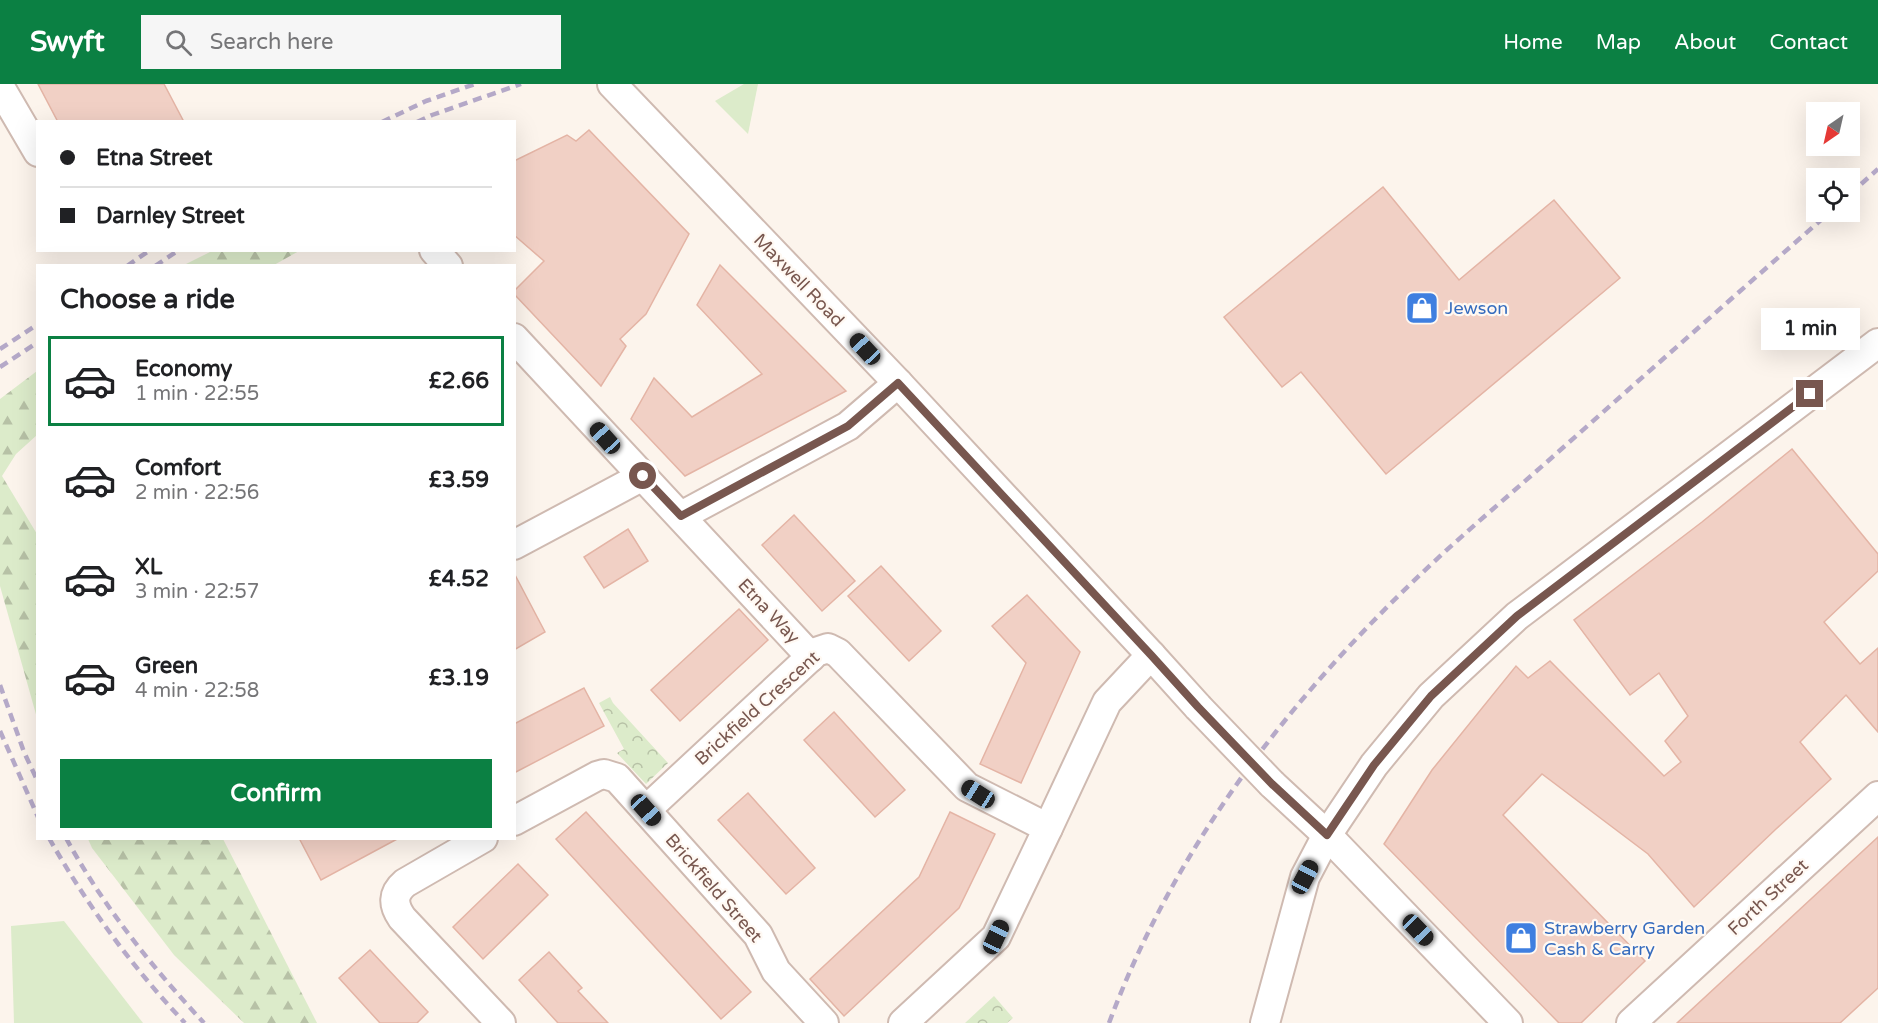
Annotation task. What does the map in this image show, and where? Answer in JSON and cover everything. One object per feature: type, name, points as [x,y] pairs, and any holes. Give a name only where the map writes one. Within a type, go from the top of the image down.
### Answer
[{"type":"street","points":[[0,87],[36,149]]},
{"type":"street","name":"Maxwell Road","points":[[620,92],[898,383],[1198,707],[1272,784],[1327,835],[1508,1023]]},
{"type":"street","points":[[436,252],[446,264]]},
{"type":"street","name":"Etna Way","points":[[516,340],[811,657]]},
{"type":"street","points":[[1265,1023],[1305,877],[1327,835],[1374,765],[1431,696],[1517,616],[1878,343]]},
{"type":"street","points":[[681,516],[848,426],[898,383]]},
{"type":"street","points":[[516,544],[643,476]]},
{"type":"street","name":"Brickfield Crescent","points":[[646,810],[811,657],[824,648],[838,653],[968,787],[1048,828]]},
{"type":"street","points":[[903,1023],[996,937],[1107,702],[1151,655]]},
{"type":"street","points":[[516,820],[604,774],[610,774],[616,778],[646,810]]},
{"type":"street","name":"Forth Street","points":[[1631,1023],[1878,796]]},
{"type":"street","name":"Brickfield Street","points":[[646,810],[758,935],[776,971],[824,1023]]},
{"type":"street","points":[[480,840],[405,883],[396,893],[395,905],[402,918],[501,1023]]},
{"type":"green space","points":[[744,84],[758,84],[748,134],[715,101]]},
{"type":"green space","points":[[210,252],[297,252],[276,264],[186,264]]},
{"type":"green space","points":[[36,372],[36,436],[16,454],[2,476],[36,532],[36,714],[0,586],[0,399]]},
{"type":"green space","points":[[610,697],[668,763],[646,784],[617,753],[624,749],[599,703]]},
{"type":"green space","points":[[88,840],[224,840],[317,1023],[244,1023],[174,955],[92,848]]},
{"type":"green space","points":[[64,921],[143,1023],[14,1023],[11,926]]},
{"type":"green space","points":[[994,996],[1013,1018],[1007,1023],[965,1023]]},
{"type":"building","points":[[38,84],[164,84],[183,120],[57,120]]},
{"type":"building","points":[[589,130],[689,234],[646,314],[620,339],[626,346],[601,386],[516,296],[516,289],[544,261],[516,237],[516,160],[567,135],[576,141]]},
{"type":"building","points":[[1383,187],[1459,280],[1554,200],[1620,278],[1386,474],[1301,372],[1282,387],[1224,317]]},
{"type":"building","points":[[720,265],[846,391],[685,476],[631,419],[654,378],[692,417],[762,374],[697,305]]},
{"type":"building","points":[[1792,449],[1878,554],[1878,571],[1824,622],[1860,664],[1878,648],[1878,732],[1846,695],[1800,742],[1831,779],[1694,907],[1648,854],[1542,774],[1503,815],[1645,961],[1581,1023],[1559,1023],[1384,844],[1432,770],[1516,666],[1528,678],[1550,661],[1664,776],[1681,762],[1665,741],[1688,716],[1659,673],[1630,695],[1574,620],[1702,522]]},
{"type":"building","points":[[794,515],[855,581],[822,611],[762,545]]},
{"type":"building","points":[[628,529],[648,561],[604,588],[584,557]]},
{"type":"building","points":[[881,566],[941,631],[909,661],[848,596]]},
{"type":"building","points":[[516,577],[545,632],[516,649]]},
{"type":"building","points":[[1027,595],[1080,652],[1021,783],[980,764],[1026,663],[992,626]]},
{"type":"building","points":[[739,609],[768,640],[680,721],[651,690]]},
{"type":"building","points":[[584,688],[604,726],[516,772],[516,723]]},
{"type":"building","points":[[834,712],[905,790],[875,817],[804,740]]},
{"type":"building","points":[[748,793],[815,868],[786,894],[718,820]]},
{"type":"building","points":[[586,812],[751,992],[721,1019],[556,839]]},
{"type":"building","points":[[950,812],[995,834],[959,908],[844,1016],[810,979],[919,877]]},
{"type":"building","points":[[1878,837],[1878,988],[1840,1023],[1677,1023]]},
{"type":"building","points":[[300,840],[395,840],[321,880]]},
{"type":"building","points":[[518,864],[548,895],[483,959],[453,927]]},
{"type":"building","points":[[370,950],[428,1012],[417,1023],[380,1023],[339,978]]},
{"type":"building","points":[[549,952],[582,988],[578,991],[608,1023],[558,1023],[519,980]]},
{"type":"railway","points":[[386,120],[426,101],[475,84]]},
{"type":"railway","points":[[421,120],[521,84]]},
{"type":"railway","points":[[1860,185],[1878,169]]},
{"type":"railway","points":[[1109,1023],[1166,897],[1201,838],[1239,781],[1325,673],[1438,558],[1819,222]]},
{"type":"railway","points":[[130,264],[147,252]]},
{"type":"railway","points":[[158,264],[176,252]]},
{"type":"railway","points":[[0,349],[36,325]]},
{"type":"railway","points":[[0,367],[36,343]]},
{"type":"railway","points":[[0,685],[24,752],[36,778]]},
{"type":"railway","points":[[0,731],[36,812]]},
{"type":"railway","points":[[50,840],[111,935],[185,1023]]},
{"type":"railway","points":[[67,840],[96,888],[129,935],[204,1023]]},
{"type":"place","name":"Jewson","points":[[1422,308]]},
{"type":"place","name":"Strawberry Garden Cash & Carry","points":[[1521,938]]},
{"type":"route","points":[[643,476],[681,516],[848,426],[898,383],[1198,707],[1272,784],[1327,835],[1374,765],[1431,696],[1517,616],[1810,394]]}]
